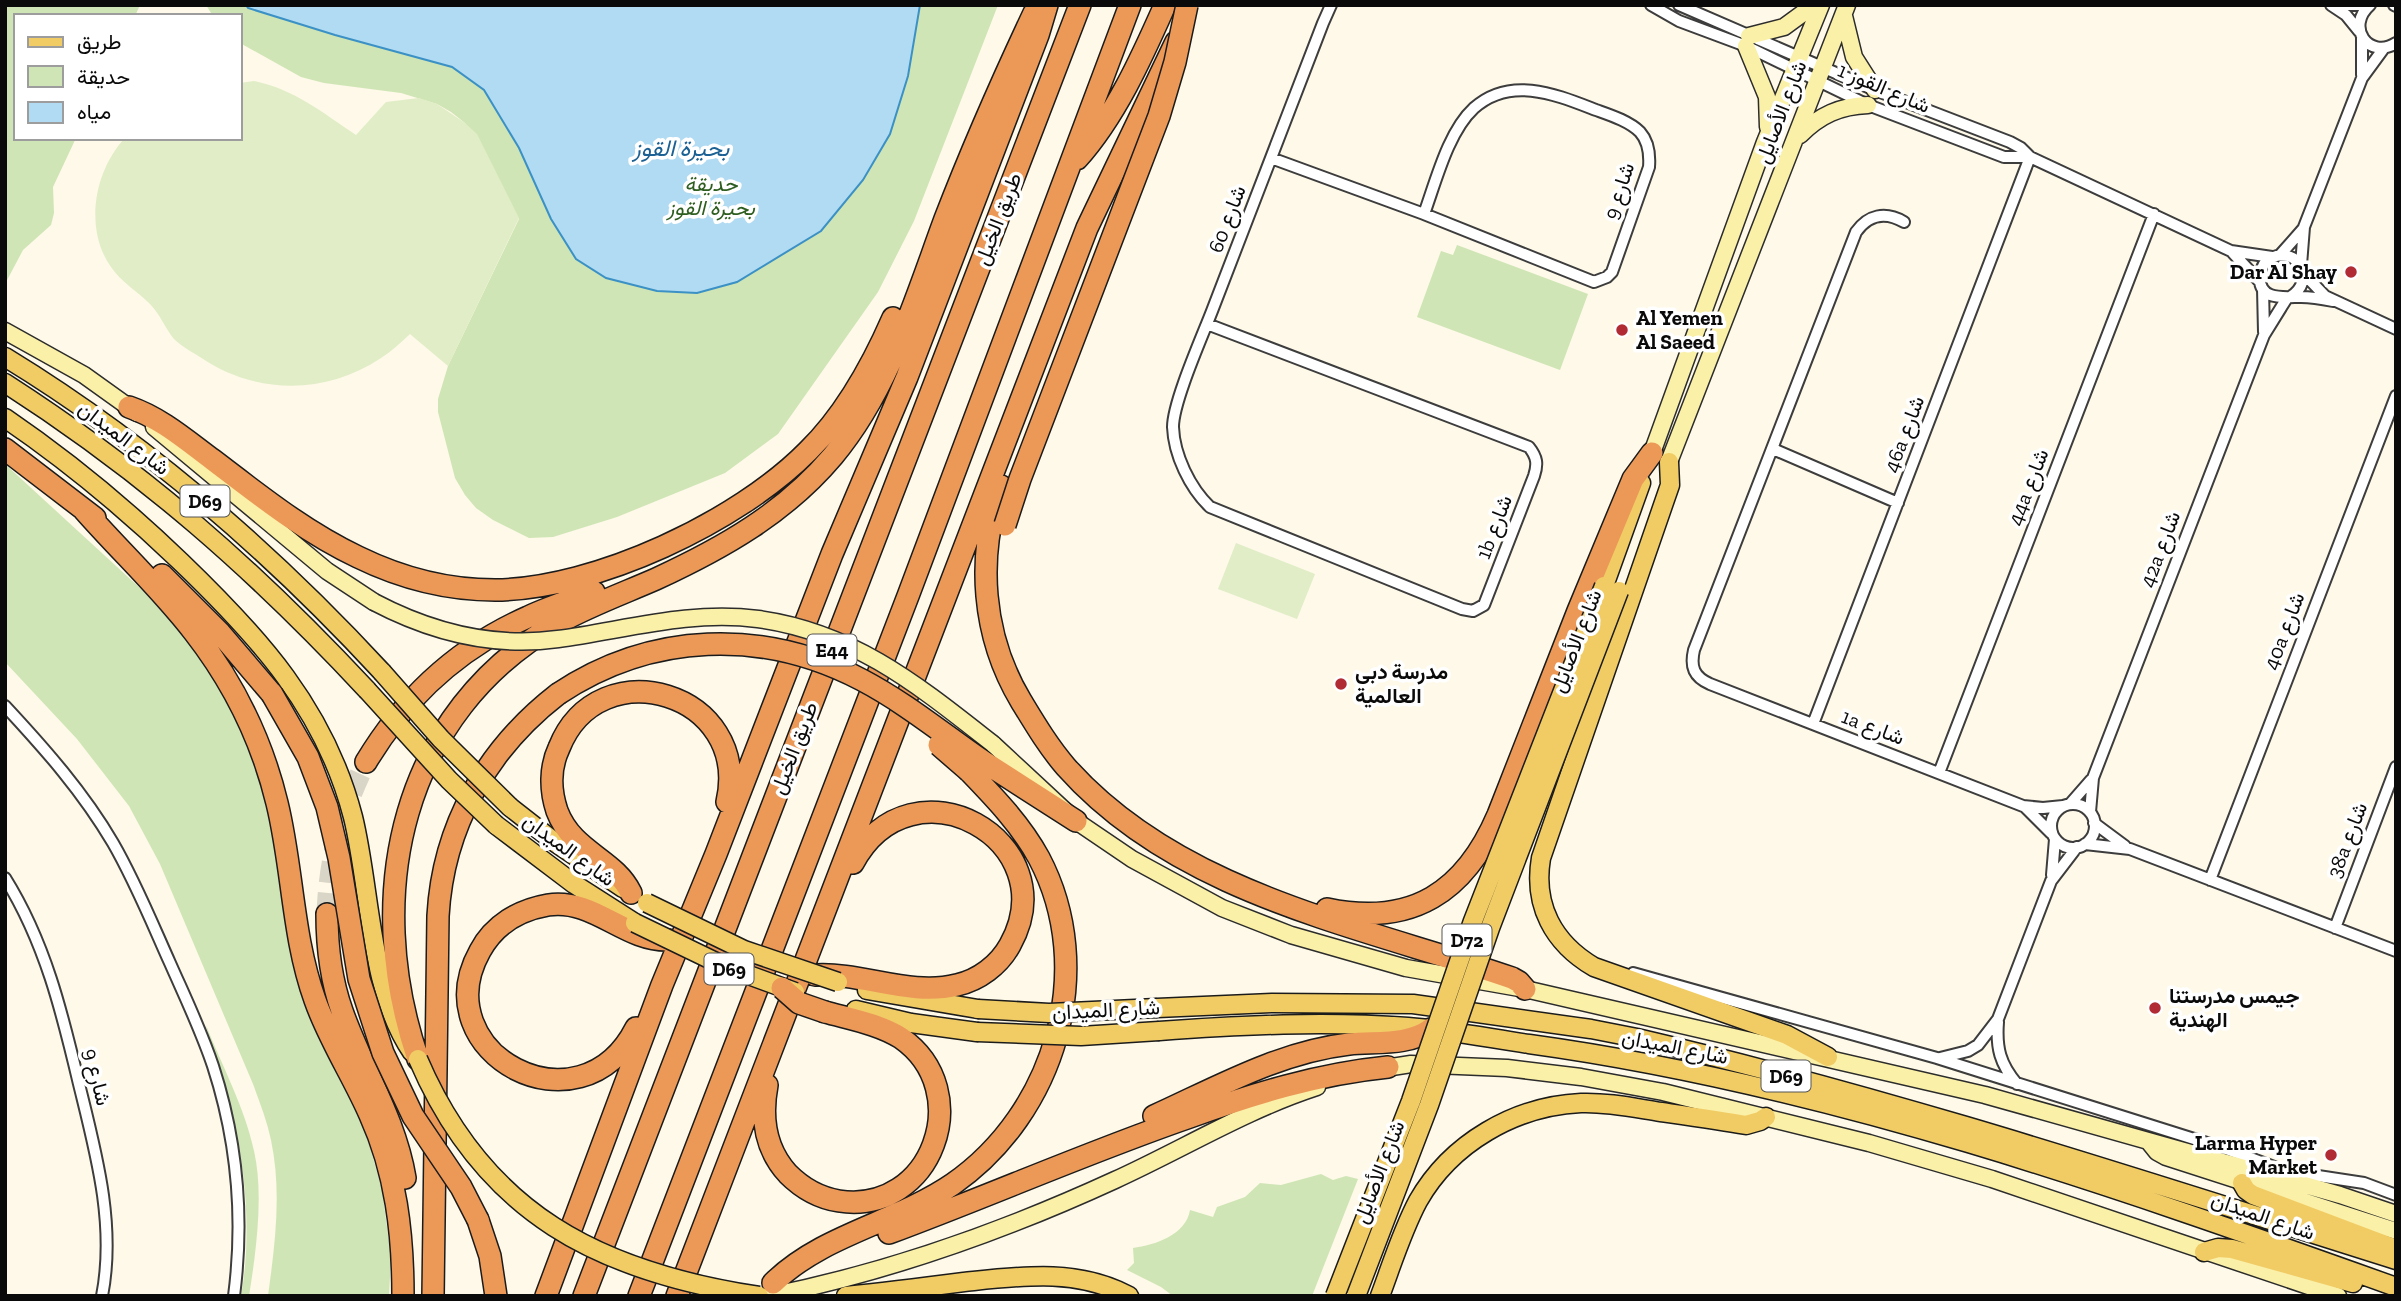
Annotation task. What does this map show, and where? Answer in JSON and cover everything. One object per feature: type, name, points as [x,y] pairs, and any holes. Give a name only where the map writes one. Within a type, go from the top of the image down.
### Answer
[{"type":"highway","points":[[418,1059],[404,1012],[394,956],[393,904],[397,861],[414,795],[432,753],[457,714],[486,679],[521,648],[559,623],[718,548],[780,508],[816,475],[846,439],[881,382],[985,119],[1038,5]]},
{"type":"highway","points":[[546,1296],[662,985],[716,854],[832,554],[912,366],[1047,5]]},
{"type":"highway","name":"طريق الخيل","points":[[584,1296],[1080,5]]},
{"type":"highway","name":"E44","points":[[639,1296],[908,596],[1130,5]]},
{"type":"highway","points":[[1068,168],[1102,128],[1165,5]]},
{"type":"highway","points":[[1026,709],[1003,640],[998,602],[998,563],[1005,525],[1020,479],[1160,116],[1187,5]]},
{"type":"highway","points":[[677,1296],[1087,228],[1193,5]]},
{"type":"highway","points":[[1117,161],[1068,311],[1000,489],[989,533],[986,574],[993,632],[1006,672],[1026,709],[1064,764],[1102,802],[1176,853],[1219,877],[1267,898],[1332,922],[1440,953],[1512,978],[1525,989]]},
{"type":"highway","points":[[129,407],[164,424],[301,524],[359,558],[403,575],[449,586],[496,590],[538,586],[588,574],[665,545],[730,512],[771,484],[810,450],[840,413],[877,352],[902,298],[927,268]]},
{"type":"highway","points":[[5,449],[143,558],[196,608],[244,659],[272,694],[308,757],[327,807],[339,858],[359,979],[383,1053],[408,1107],[461,1187],[478,1220],[490,1256],[496,1296]]},
{"type":"highway","points":[[1267,898],[1296,900],[1346,913],[1384,913],[1437,895],[1464,874],[1486,842],[1633,479],[1661,458]]},
{"type":"highway","points":[[84,510],[194,631],[227,680],[254,733],[270,778],[283,828],[292,907],[307,976],[324,1023],[372,1118],[388,1163],[399,1219],[405,1296]]},
{"type":"highway","points":[[366,762],[388,727],[427,683],[459,656],[494,634],[548,608],[718,548]]},
{"type":"highway","points":[[433,1296],[438,916],[443,869],[458,822],[487,768],[512,736],[558,694],[595,672],[634,656],[676,647],[718,644],[760,648],[810,659],[859,679],[895,699],[1076,821]]},
{"type":"highway","points":[[639,898],[618,874],[586,851],[570,833],[558,812],[552,789],[556,753],[567,731],[583,713],[604,700],[639,691],[663,694],[686,703],[713,726],[728,756],[731,779],[718,832],[716,854]]},
{"type":"highway","points":[[767,1292],[792,1266],[815,1251],[923,1202],[971,1170],[1013,1125],[1036,1089],[1053,1051],[1062,1013],[1066,975],[1064,937],[1055,898],[1040,860],[981,759]]},
{"type":"highway","points":[[812,946],[829,923],[859,852],[874,834],[894,820],[929,812],[953,814],[986,829],[1003,846],[1019,878],[1021,915],[1008,948],[992,967],[960,985],[936,988],[815,975]]},
{"type":"highway","points":[[662,985],[647,1003],[624,1048],[608,1063],[587,1075],[553,1080],[530,1076],[509,1066],[484,1042],[471,1010],[471,976],[483,945],[507,920],[539,907],[571,905],[632,927],[652,939],[668,940]]},
{"type":"highway","points":[[327,914],[329,954],[341,1009],[386,1111],[403,1169],[410,1231],[405,1296]]},
{"type":"highway","points":[[782,988],[799,1003],[827,1008],[900,1038],[919,1055],[936,1088],[939,1124],[927,1159],[912,1178],[881,1198],[857,1202],[822,1196],[792,1177],[771,1148],[764,1125],[764,1101],[786,1013]]},
{"type":"highway","points":[[1093,1153],[1101,1142],[1131,1126],[1283,1059],[1326,1048],[1407,1040],[1423,1035],[1431,1029]]},
{"type":"highway","points":[[754,1296],[767,1292],[811,1263],[1198,1114],[1288,1084],[1337,1073],[1388,1067]]},
{"type":"main road","points":[[1765,142],[1768,127],[1767,97],[1748,41],[1784,27],[1814,5]]},
{"type":"main road","name":"شارع الأصايل","points":[[1661,458],[1765,142],[1821,5]]},
{"type":"main road","points":[[1794,142],[1824,115],[1871,97],[1854,57],[1845,10]]},
{"type":"main road","name":"شارع الأصايل","points":[[1356,1296],[1429,1105],[1611,589],[1661,458],[1794,142],[1845,10]]},
{"type":"main road","points":[[5,331],[84,375],[129,407],[327,571],[374,601],[434,628],[497,640],[558,639],[686,617],[733,617],[780,623],[827,636],[871,655],[911,681],[981,759]]},
{"type":"main road","name":"شارع الميدان","points":[[5,357],[88,411],[198,495],[302,589],[382,671],[440,739],[510,807],[556,843],[639,898],[709,935],[815,975]]},
{"type":"main road","name":"شارع الميدان","points":[[5,383],[113,456],[205,531],[284,603],[449,780],[496,825],[632,927]]},
{"type":"main road","points":[[5,418],[134,517],[224,603],[276,661],[310,713],[337,770],[353,817],[385,989],[400,1031],[418,1059],[439,1104],[473,1155],[501,1185],[545,1221],[594,1249],[661,1276],[709,1288],[767,1292],[869,1273],[1005,1227],[1089,1192],[1284,1099],[1388,1067],[1411,1064],[1462,1065],[1542,1072],[1663,1092],[1766,1116],[1992,1179],[2337,1296]]},
{"type":"main road","points":[[1661,458],[1670,485],[1541,858],[1538,873],[1541,902],[1552,928],[1570,951],[1594,967],[1787,1035],[1828,1057]]},
{"type":"main road","name":"شارع الأصايل","points":[[1335,1296],[1411,1101],[1473,921],[1611,589]]},
{"type":"main road","points":[[1076,821],[1162,877],[1222,908],[1329,947],[1406,968],[1525,989],[1985,1095],[2148,1140],[2396,1214]]},
{"type":"main road","name":"D69","points":[[668,940],[724,966],[782,988]]},
{"type":"main road","name":"شارع الميدان","points":[[839,978],[907,998],[978,1009],[1073,1013],[1308,1002],[1413,1004],[1591,1029],[1810,1082],[1942,1119],[2059,1153],[2396,1261]]},
{"type":"main road","name":"شارع الميدان","points":[[827,1008],[978,1032],[1069,1036],[1286,1025],[1366,1025],[1431,1029],[1579,1051],[1678,1069],[1919,1129],[2085,1178],[2396,1287]]},
{"type":"main road","points":[[1380,1296],[1412,1213],[1427,1187],[1445,1164],[1479,1136],[1498,1125],[1518,1116],[1560,1105],[1603,1104],[1746,1125],[1766,1116]]},
{"type":"main road","points":[[2148,1140],[2153,1149],[2161,1155],[2396,1231]]},
{"type":"main road","points":[[2242,1183],[2253,1195],[2396,1249]]},
{"type":"main road","points":[[2204,1252],[2218,1248],[2232,1249],[2396,1293]]},
{"type":"main road","points":[[846,1296],[1034,1275],[1071,1277],[1129,1296]]},
{"type":"street","name":"شارع 60","points":[[1178,450],[1173,425],[1175,412],[1331,5]]},
{"type":"street","name":"شارع القوز 1","points":[[1651,5],[1679,21],[1748,41]]},
{"type":"street","name":"شارع القوز 1","points":[[1679,5],[1748,41],[2004,157],[2029,158],[2231,251],[2276,256]]},
{"type":"street","points":[[2331,5],[2346,15],[2368,43],[2384,48]]},
{"type":"street","points":[[2340,5],[2361,5]]},
{"type":"street","points":[[2362,78],[2360,16],[2370,5]]},
{"type":"street","points":[[2289,298],[2301,288],[2304,227],[2362,78],[2384,48],[2396,43]]},
{"type":"street","name":"شارع القوز 1","points":[[1821,74],[1871,97],[2010,142],[2021,148],[2029,158]]},
{"type":"street","name":"شارع 9","points":[[1271,158],[1424,214],[1585,280],[1601,281],[1612,272],[1648,167],[1650,155],[1647,143],[1640,132],[1630,125],[1544,92],[1527,89],[1490,97],[1476,106],[1455,132],[1424,214]]},
{"type":"street","name":"46a شارع","points":[[1813,724],[2029,158]]},
{"type":"street","name":"44a شارع","points":[[1939,773],[2154,214]]},
{"type":"street","points":[[1898,503],[1773,449],[1856,232],[1861,224],[1879,215],[1887,215],[1904,222]]},
{"type":"street","points":[[2304,227],[2276,256],[2263,265],[2262,286],[2274,298],[2333,301]]},
{"type":"street","name":"شارع القوز 1","points":[[2231,251],[2262,286]]},
{"type":"street","points":[[2276,256],[2291,257],[2317,289],[2333,301],[2396,329]]},
{"type":"street","name":"42a شارع","points":[[2262,286],[2264,335]]},
{"type":"street","name":"42a شارع","points":[[2090,812],[2093,778],[2264,335],[2289,298]]},
{"type":"street","name":"1b شارع","points":[[1178,450],[1199,497],[1210,507],[1467,611],[1479,609],[1487,599],[1537,466],[1535,456],[1529,447],[1521,442],[1207,324]]},
{"type":"street","name":"40a شارع","points":[[2210,880],[2396,396]]},
{"type":"street","name":"1a شارع","points":[[1773,449],[1694,650],[1693,671],[1699,679],[2023,806],[2043,808],[2066,805]]},
{"type":"street","points":[[5,706],[72,782],[113,844],[131,877],[213,1065],[234,1155],[239,1224],[234,1296]]},
{"type":"street","name":"38a شارع","points":[[2335,928],[2396,767]]},
{"type":"street","name":"42a شارع","points":[[2066,805],[2093,778]]},
{"type":"street","points":[[1937,1058],[1968,1051],[1978,1045],[1998,1019],[2052,881],[2094,831],[2090,812],[2084,807],[2066,805],[2054,814],[2051,820],[2052,881]]},
{"type":"street","name":"1a شارع","points":[[2023,806],[2053,836]]},
{"type":"street","points":[[2094,823],[2130,849],[2396,951]]},
{"type":"street","points":[[2053,836],[2064,846],[2130,849]]},
{"type":"street","name":"شارع 9","points":[[5,878],[28,917],[51,977],[92,1137],[107,1226],[102,1296]]},
{"type":"street","points":[[1594,967],[1622,969],[1937,1058],[2229,1150],[2285,1171],[2364,1183],[2396,1195]]},
{"type":"street","points":[[1998,1019],[1999,1056],[2017,1084]]},
{"type":"green space","points":[[5,5],[140,5],[136,14],[14,14],[14,140],[75,140],[53,187],[54,213],[51,225],[23,250],[5,284]]},
{"type":"green space","name":"حديقة بحيرة القوز","points":[[206,5],[998,5],[914,221],[878,292],[778,434],[725,473],[617,517],[553,537],[529,538],[493,520],[476,508],[465,495],[455,478],[438,412],[438,399],[448,366],[519,219],[465,123],[437,104],[401,93],[324,83],[301,77],[242,44],[242,14],[212,14]]},
{"type":"green space","points":[[254,81],[282,90],[320,110],[356,135],[386,102],[419,98],[437,104],[477,134],[519,218],[448,366],[410,334],[381,358],[337,379],[290,386],[244,378],[221,369],[177,342],[154,308],[111,267],[97,235],[95,218],[100,183],[114,151],[123,140],[242,140],[242,83]]},
{"type":"green space","points":[[1457,245],[1588,294],[1560,370],[1417,317],[1441,251],[1453,255]]},
{"type":"green space","points":[[5,464],[140,588],[177,628],[210,669],[242,729],[268,807],[297,970],[318,1036],[363,1123],[382,1189],[391,1257],[389,1296],[268,1296],[275,1238],[276,1179],[269,1133],[253,1084],[160,864],[129,806],[77,739],[5,662]]},
{"type":"green space","points":[[1236,543],[1315,574],[1297,619],[1218,589]]},
{"type":"green space","points":[[206,1025],[245,1119],[257,1168],[258,1223],[249,1296],[241,1296],[247,1232],[242,1166],[234,1124]]},
{"type":"green space","points":[[1321,1174],[1333,1180],[1346,1176],[1358,1179],[1312,1296],[1173,1296],[1127,1270],[1134,1263],[1133,1248],[1160,1241],[1176,1232],[1187,1219],[1190,1210],[1213,1217],[1217,1207],[1245,1197],[1260,1183],[1281,1185]]},
{"type":"water","name":"بحيرة القوز","points":[[246,5],[920,5],[908,76],[890,134],[863,180],[821,231],[737,282],[697,293],[657,291],[606,278],[576,259],[551,219],[519,148],[484,90],[452,67],[335,35],[248,8]]},
{"type":"tunnel","points":[[327,914],[330,874],[338,836],[366,762]]},
{"type":"place","name":"Dar Al Shay","points":[[2351,272]]},
{"type":"place","name":"Al Yemen Al Saeed","points":[[1622,330]]},
{"type":"place","name":"مدرسة دبي العالمية","points":[[1341,684]]},
{"type":"place","name":"جيمس مدرستنا الهندية","points":[[2155,1008]]},
{"type":"place","name":"Larma Hyper Market","points":[[2331,1155]]}]
